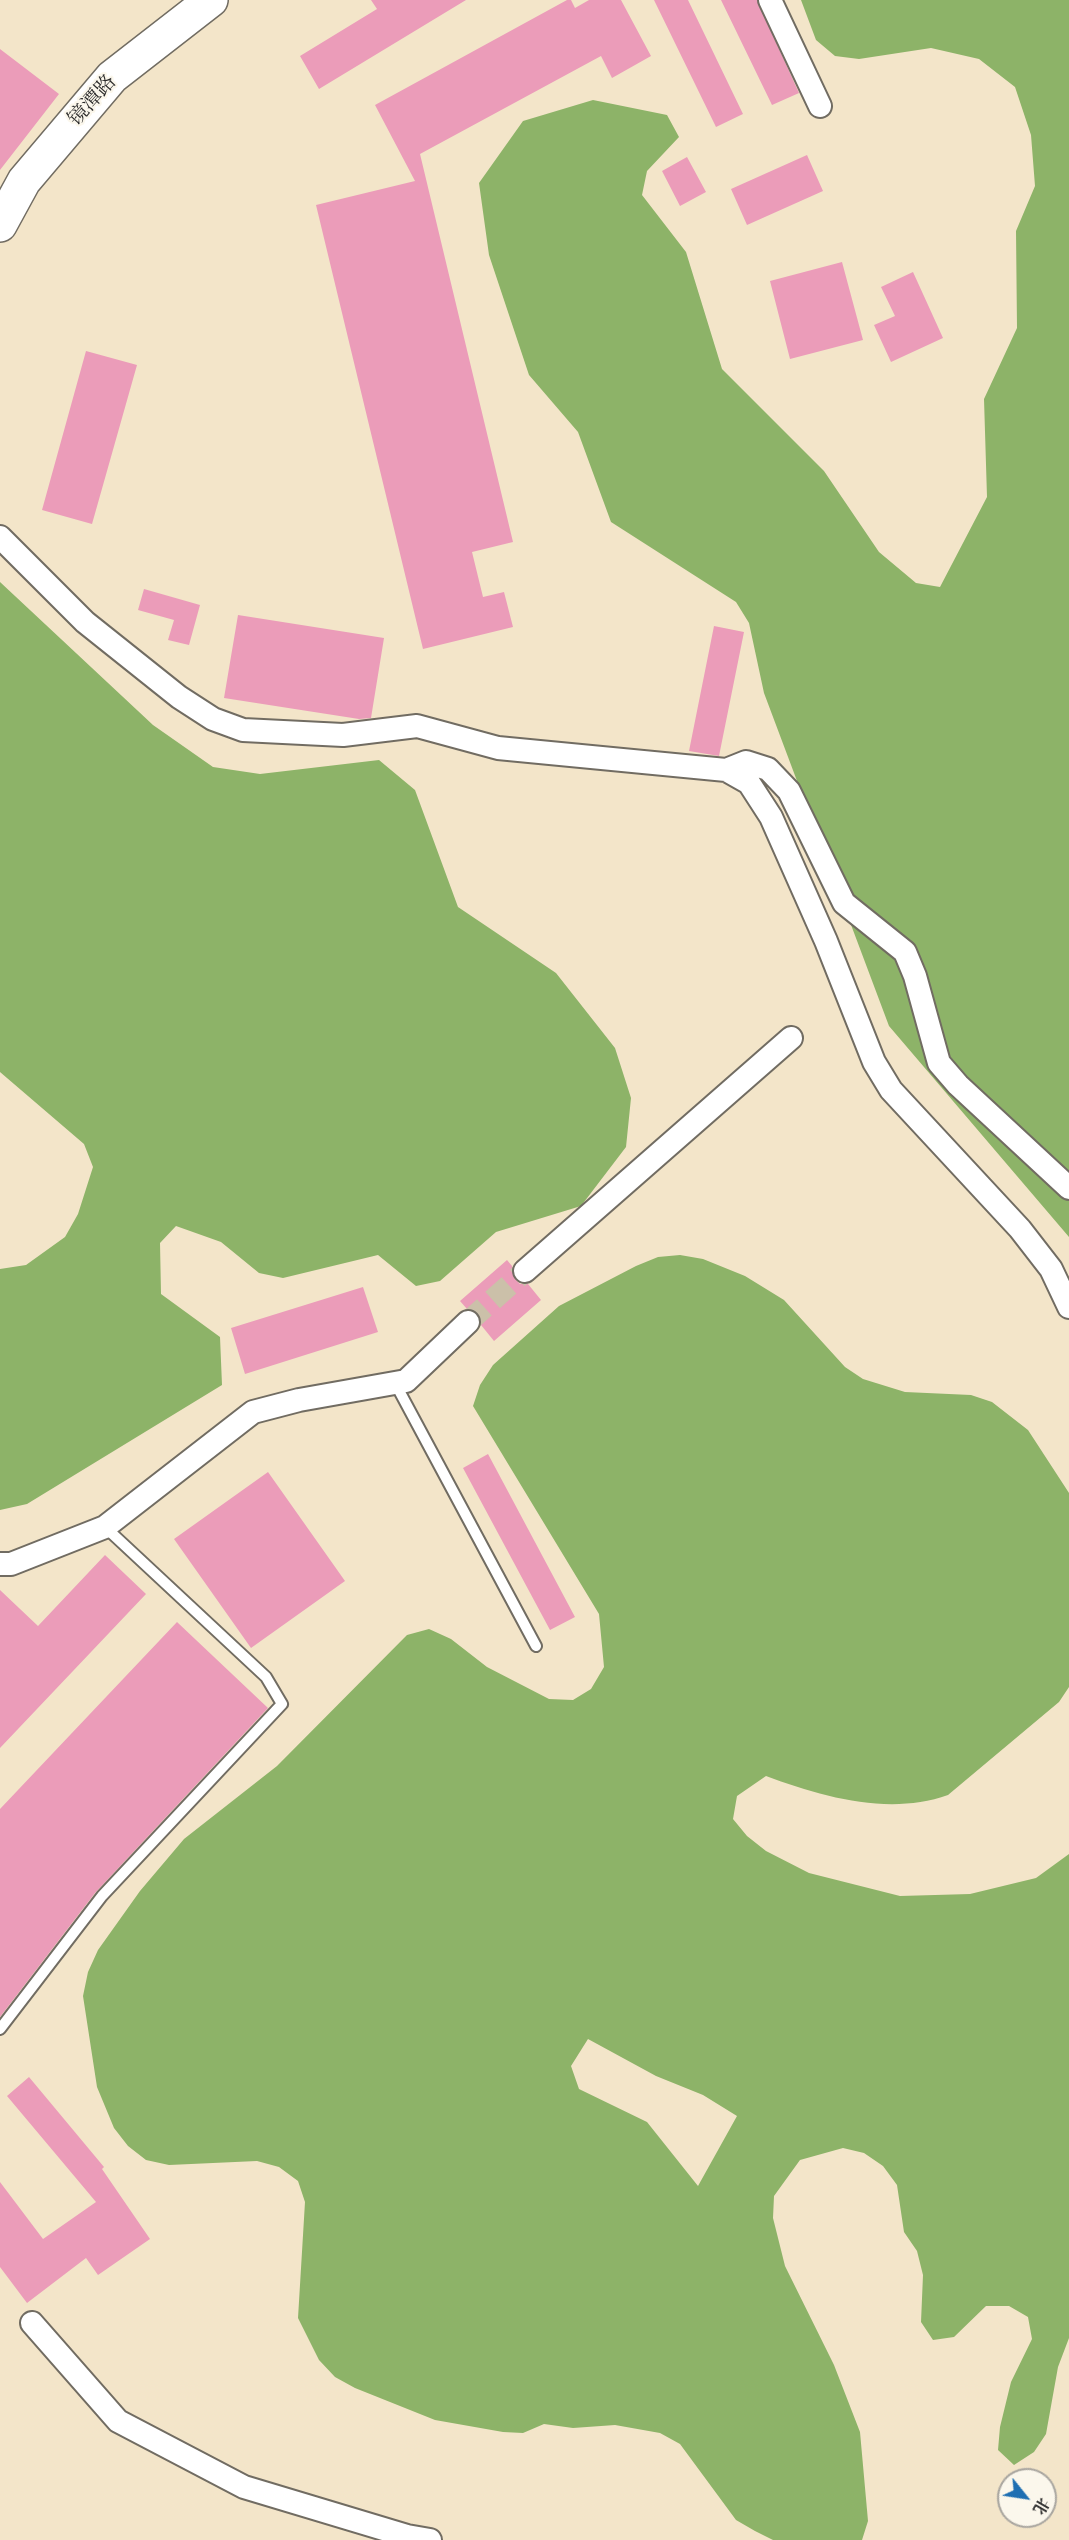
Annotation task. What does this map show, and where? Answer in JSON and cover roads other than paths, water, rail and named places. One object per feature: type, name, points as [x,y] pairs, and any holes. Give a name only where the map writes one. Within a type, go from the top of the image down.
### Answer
[{"type":"main road","name":"镜潭路","points":[[0,192],[10,175],[89,78],[185,0]]},
{"type":"main road","name":"镜潭路","points":[[0,225],[24,181],[112,77],[211,0]]},
{"type":"street","points":[[770,0],[820,106]]},
{"type":"street","points":[[0,537],[86,622],[179,697],[213,719],[243,730],[343,735],[417,726],[498,748],[726,770],[748,783],[771,817],[826,941],[874,1062],[891,1090],[1020,1229],[1052,1269],[1069,1307]]},
{"type":"street","points":[[726,770],[746,762],[768,769],[789,791],[844,903],[905,952],[915,976],[939,1063],[958,1085],[1069,1188]]},
{"type":"street","points":[[525,1271],[791,1038]]},
{"type":"street","points":[[0,1564],[11,1564],[105,1527],[253,1412],[299,1400],[406,1381],[468,1322]]},
{"type":"street","points":[[32,2323],[118,2421],[244,2487],[406,2536],[430,2540]]},
{"type":"lane","points":[[395,1383],[536,1646]]},
{"type":"lane","points":[[0,2029],[102,1896],[282,1704],[266,1677],[105,1527]]},
{"type":"tunnel","points":[[468,1322],[525,1271]]}]
